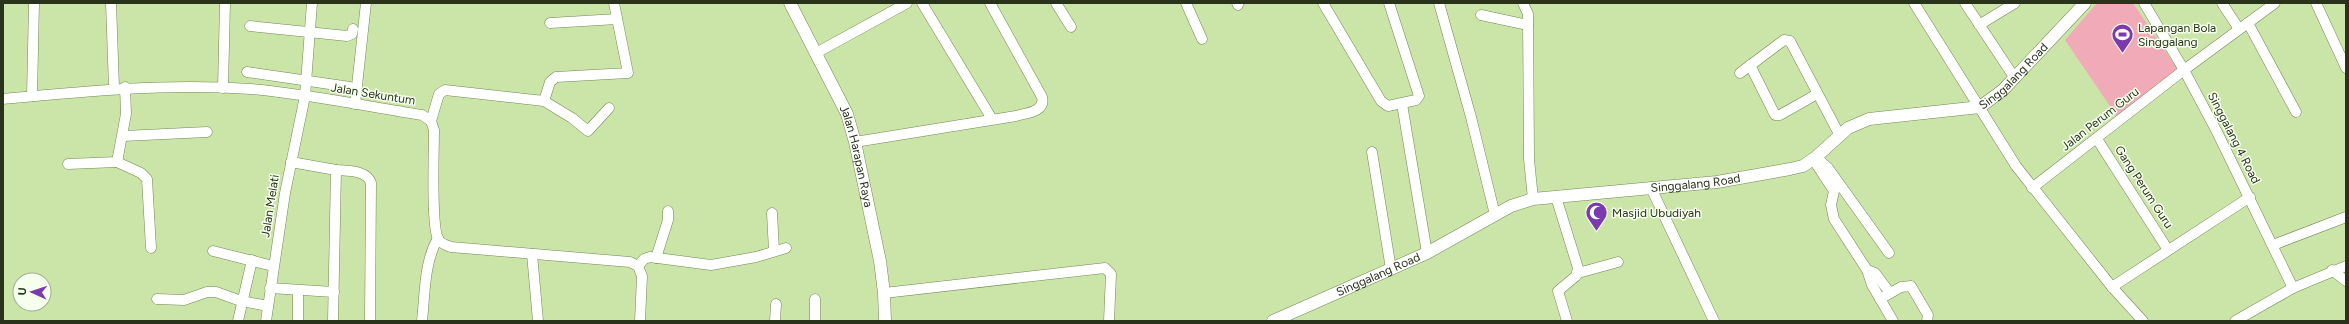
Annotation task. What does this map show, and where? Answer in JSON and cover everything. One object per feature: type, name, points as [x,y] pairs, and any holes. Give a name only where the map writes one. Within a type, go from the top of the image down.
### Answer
[{"type":"main road","name":"Jalan Harapan Raya","points":[[790,3],[847,114],[855,142],[872,221],[884,293],[885,321]]},
{"type":"main road","name":"Singgalang Road","points":[[1273,321],[1428,253],[1511,206],[1534,199],[1652,190],[1717,182],[1790,169],[1802,166],[1815,158],[1839,134],[1848,128],[1869,119],[1980,107],[1995,97],[2085,3]]},
{"type":"street","points":[[32,96],[34,3]]},
{"type":"street","points":[[111,3],[114,88]]},
{"type":"street","points":[[223,88],[225,3]]},
{"type":"street","name":"Jalan Melati","points":[[266,321],[273,266],[291,162],[305,96],[312,3]]},
{"type":"street","points":[[355,104],[366,3]]},
{"type":"street","points":[[544,101],[550,82],[556,77],[628,73],[614,3]]},
{"type":"street","points":[[816,53],[907,3]]},
{"type":"street","points":[[922,3],[992,119]]},
{"type":"street","points":[[855,142],[992,119],[1038,109],[1043,101],[990,3]]},
{"type":"street","points":[[1056,3],[1071,27]]},
{"type":"street","points":[[1186,3],[1202,39]]},
{"type":"street","points":[[1323,3],[1380,101],[1388,106],[1402,104],[1418,99],[1418,91],[1389,3]]},
{"type":"street","points":[[1438,3],[1471,117],[1494,215]]},
{"type":"street","points":[[1523,3],[1528,14],[1530,159],[1534,199]]},
{"type":"street","points":[[1914,3],[2016,166],[2112,287],[2143,321]]},
{"type":"street","points":[[1965,3],[2014,77]]},
{"type":"street","points":[[1979,25],[2015,3]]},
{"type":"street","name":"Singgalang 4 Road","points":[[2144,3],[2184,70],[2250,197],[2293,288]]},
{"type":"street","points":[[2222,3],[2239,29]]},
{"type":"street","name":"Jalan Perum Guru","points":[[2032,188],[2184,70],[2275,3]]},
{"type":"street","points":[[2316,3],[2346,68]]},
{"type":"street","points":[[1481,15],[1528,25]]},
{"type":"street","points":[[550,23],[617,19]]},
{"type":"street","points":[[2248,23],[2296,112]]},
{"type":"street","points":[[250,26],[347,36],[352,34],[353,29]]},
{"type":"street","points":[[1740,73],[1784,40],[1789,40],[1839,134]]},
{"type":"street","points":[[1750,66],[1775,115],[1780,115],[1817,94]]},
{"type":"street","points":[[247,72],[350,87]]},
{"type":"street","points":[[118,162],[126,114],[125,87]]},
{"type":"street","name":"Jalan Sekuntum","points":[[3,99],[125,87],[252,89],[422,114],[431,121]]},
{"type":"street","points":[[609,108],[588,131],[572,118],[544,101],[445,90],[439,94],[431,121],[434,130],[435,214],[438,238],[443,244],[451,247],[620,260],[638,266],[642,276],[640,321]]},
{"type":"street","points":[[1402,104],[1428,253]]},
{"type":"street","points":[[123,136],[207,132]]},
{"type":"street","name":"Gang Perum Guru","points":[[2097,138],[2168,250]]},
{"type":"street","points":[[1372,152],[1391,270]]},
{"type":"street","points":[[1815,158],[1828,168],[1889,253]]},
{"type":"street","points":[[1815,158],[1834,191],[1831,205],[1834,219],[1867,270],[1872,285],[1893,321]]},
{"type":"street","points":[[68,164],[118,162],[141,173],[147,179],[151,248]]},
{"type":"street","points":[[291,162],[365,174],[369,177],[371,183],[370,321]]},
{"type":"street","points":[[333,321],[336,170]]},
{"type":"street","points":[[1652,190],[1714,321]]},
{"type":"street","points":[[1556,197],[1578,273]]},
{"type":"street","points":[[2112,287],[2250,197]]},
{"type":"street","points":[[656,258],[668,220],[668,211]]},
{"type":"street","points":[[772,214],[774,251]]},
{"type":"street","points":[[2273,245],[2346,217]]},
{"type":"street","points":[[422,321],[425,285],[433,248],[438,238]]},
{"type":"street","points":[[638,266],[644,259],[656,258],[712,265],[786,248]]},
{"type":"street","points":[[214,251],[273,266]]},
{"type":"street","points":[[532,254],[538,321]]},
{"type":"street","points":[[238,321],[241,301],[252,260]]},
{"type":"street","points":[[1566,321],[1558,291],[1578,273],[1618,262]]},
{"type":"street","points":[[2235,321],[2293,288],[2332,270],[2346,266]]},
{"type":"street","points":[[884,293],[1105,268],[1111,274],[1110,321]]},
{"type":"street","points":[[1867,270],[1875,273],[1890,293]]},
{"type":"street","points":[[2332,270],[2346,280]]},
{"type":"street","points":[[1880,299],[1901,287],[1911,286],[1928,315],[1927,321]]},
{"type":"street","points":[[270,288],[298,291],[334,292]]},
{"type":"street","points":[[298,291],[298,321]]},
{"type":"street","points":[[157,299],[184,300],[207,292],[216,292],[241,301],[268,306]]},
{"type":"street","points":[[815,321],[816,299]]},
{"type":"street","points":[[775,321],[776,304]]},
{"type":"shaded area","name":"Lapangan Bola Singgalang","points":[[2097,3],[2133,3],[2178,70],[2118,118],[2065,40]]},
{"type":"place","name":"Lapangan Bola Singgalang","points":[[2122,54]]},
{"type":"place","name":"Masjid Ubudiyah","points":[[1596,232]]}]
